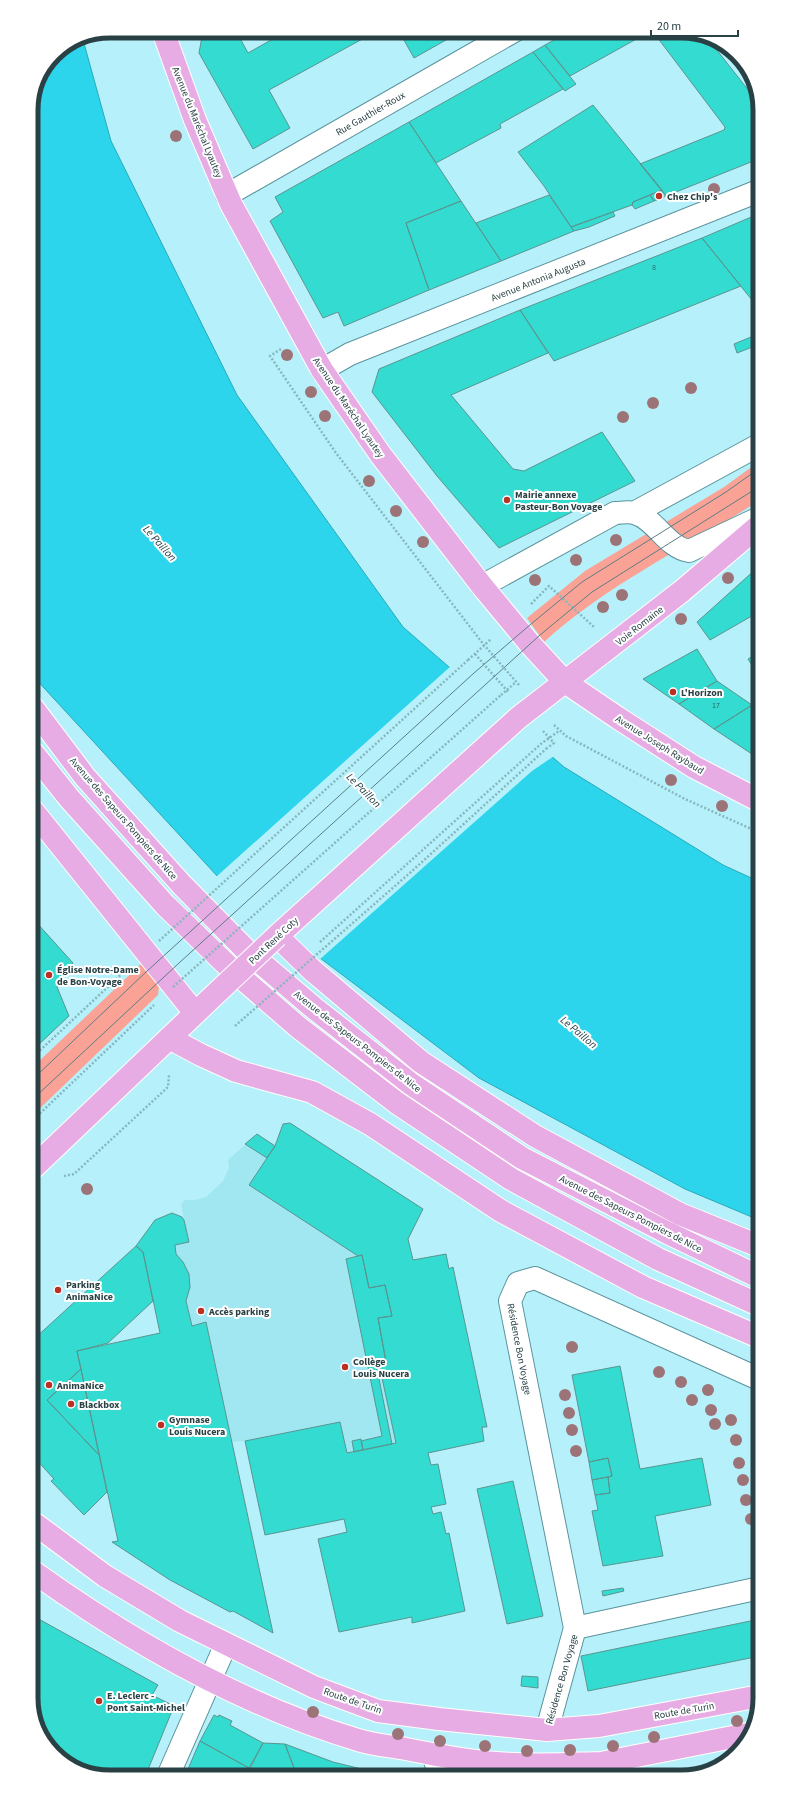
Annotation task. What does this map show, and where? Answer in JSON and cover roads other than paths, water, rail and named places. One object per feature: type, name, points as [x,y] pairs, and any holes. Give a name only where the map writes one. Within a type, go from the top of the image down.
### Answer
[{"type":"main road","name":"Avenue du Maréchal Lyautey","points":[[165,38],[195,120],[227,195],[322,370],[380,454],[482,586],[530,644],[565,682]]},
{"type":"main road","name":"Voie Romaine","points":[[518,718],[682,591],[753,530]]},
{"type":"main road","name":"Avenue Joseph Raybaud","points":[[565,682],[694,767],[753,797]]},
{"type":"main road","name":"Avenue des Sapeurs Pompiers de Nice","points":[[38,715],[85,777],[182,886],[247,951],[314,1008],[411,1084],[522,1158],[668,1234],[753,1274]]},
{"type":"main road","name":"Pont René Coty","points":[[38,1163],[277,936],[518,718]]},
{"type":"main road","points":[[38,758],[69,798],[165,905],[230,968],[298,1027],[397,1103],[511,1179],[658,1259],[753,1302]]},
{"type":"main road","points":[[38,817],[152,946],[171,990],[202,1007]]},
{"type":"main road","points":[[277,936],[303,962],[421,1062],[535,1136],[680,1214],[753,1244]]},
{"type":"main road","points":[[169,1038],[236,1071],[312,1092],[370,1124],[501,1211],[643,1286],[753,1334]]},
{"type":"main road","name":"Route de Turin","points":[[38,1526],[105,1576],[180,1622],[314,1687],[378,1710],[439,1719],[547,1730],[599,1726],[753,1697]]},
{"type":"main road","points":[[38,1575],[84,1608],[175,1661],[276,1711],[359,1741],[437,1765],[496,1763],[601,1763],[743,1735]]},
{"type":"street","name":"Rue Gauthier-Roux","points":[[227,195],[502,38]]},
{"type":"street","name":"Avenue Antonia Augusta","points":[[322,370],[350,354],[753,193]]},
{"type":"street","points":[[482,586],[615,514],[634,513],[753,448]]},
{"type":"street","points":[[634,513],[643,517],[682,550],[689,551],[753,521]]},
{"type":"street","name":"Résidence Bon Voyage","points":[[547,1730],[575,1628],[510,1300],[518,1283],[535,1278],[753,1376]]},
{"type":"street","name":"Résidence Bon Voyage","points":[[575,1628],[753,1590]]},
{"type":"street","points":[[171,1770],[226,1644]]},
{"type":"water","name":"Le Paillon","points":[[84,43],[111,141],[237,395],[403,627],[564,767],[723,865],[753,879],[753,1217],[685,1189],[479,1078],[230,890],[38,681],[38,105],[43,82],[50,70],[62,56]]},
{"type":"tram line","points":[[38,1074],[146,972],[474,673],[531,624],[582,582],[726,492],[753,473]]},
{"type":"tram line","points":[[38,1094],[179,963],[540,635],[592,592],[753,491]]},
{"type":"place","name":"Chez Chip's","points":[[659,196]]},
{"type":"place","name":"Mairie annexe Pasteur-Bon Voyage","points":[[507,500]]},
{"type":"place","name":"L'Horizon","points":[[673,692]]},
{"type":"place","name":"Église Notre-Dame de Bon-Voyage","points":[[49,975]]},
{"type":"place","name":"Parking AnimaNice","points":[[58,1290]]},
{"type":"place","name":"Accès parking","points":[[201,1311]]},
{"type":"place","name":"Collège Louis Nucera","points":[[345,1367]]},
{"type":"place","name":"AnimaNice","points":[[49,1385]]},
{"type":"place","name":"Blackbox","points":[[71,1404]]},
{"type":"place","name":"Gymnase Louis Nucera","points":[[161,1425]]},
{"type":"place","name":"E. Leclerc - Pont Saint-Michel","points":[[99,1701]]}]
